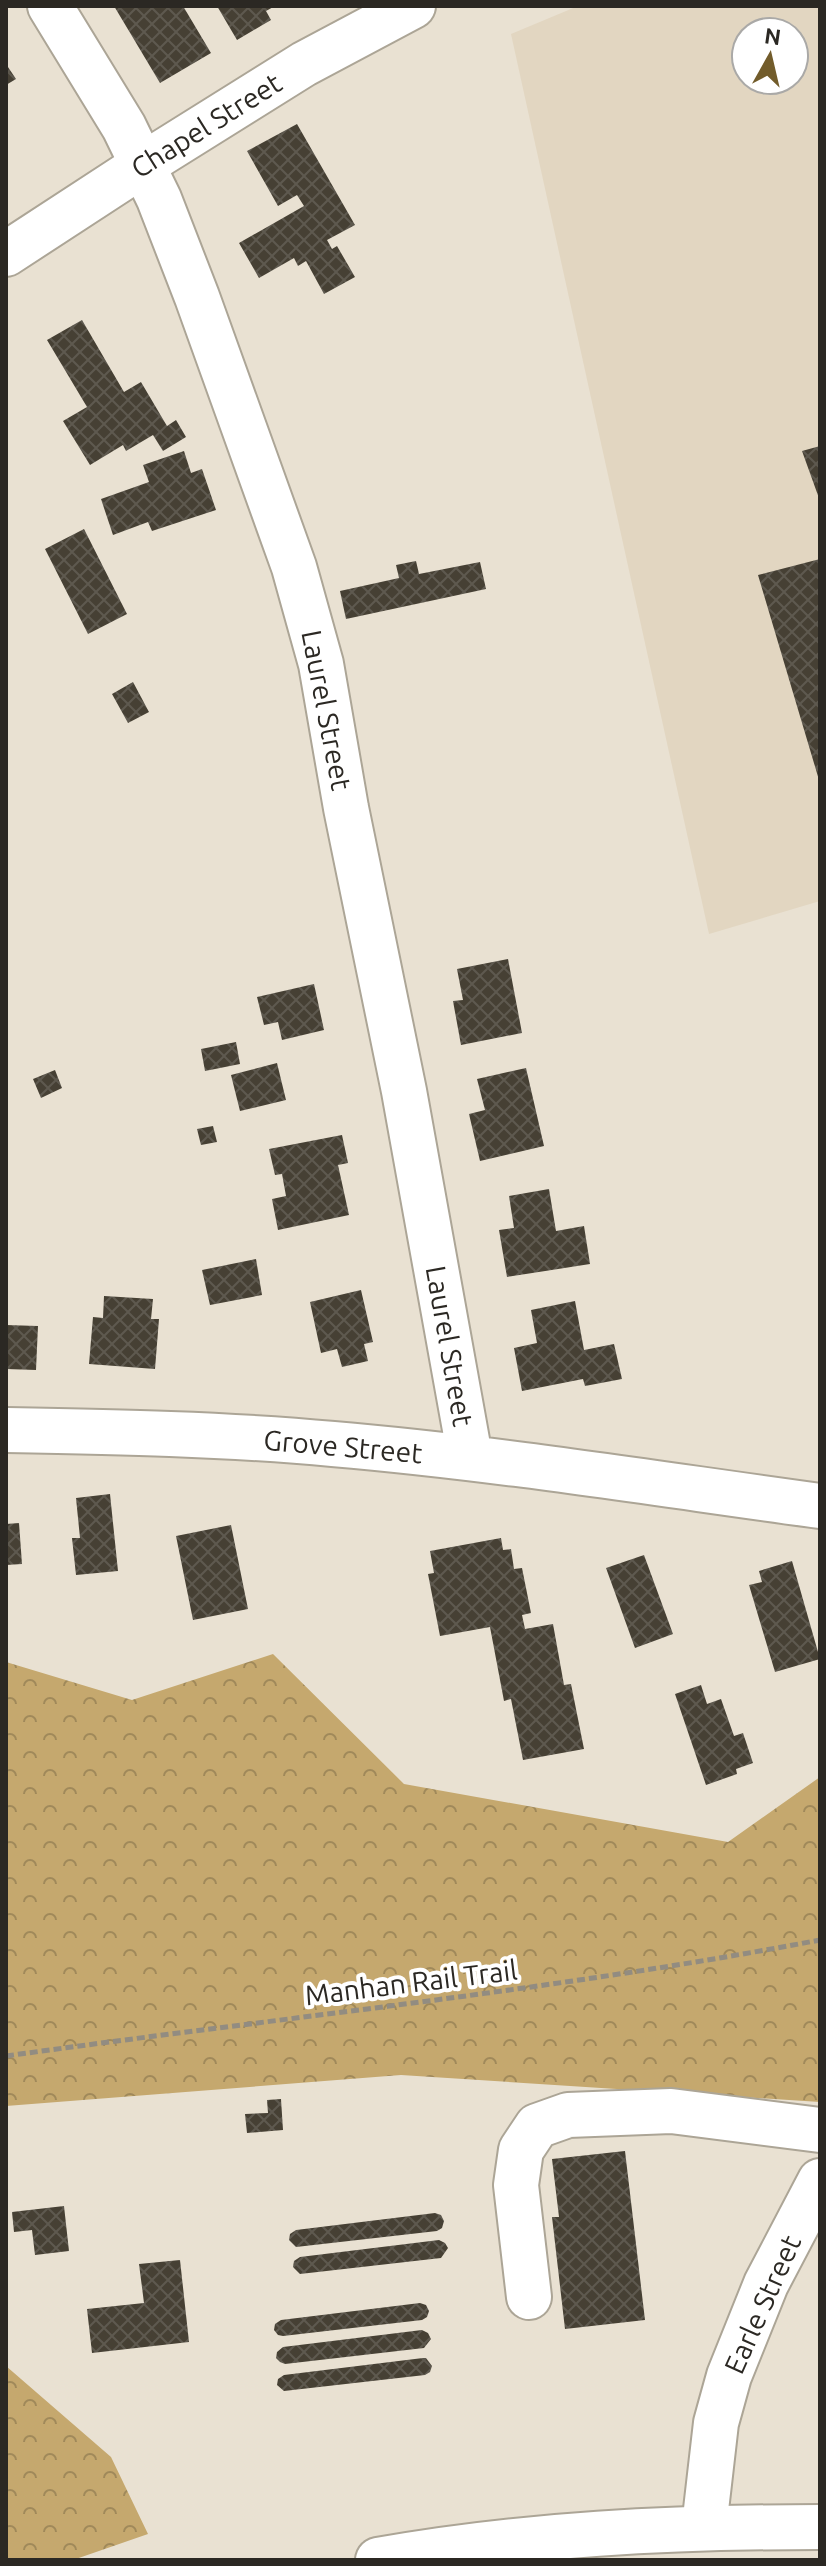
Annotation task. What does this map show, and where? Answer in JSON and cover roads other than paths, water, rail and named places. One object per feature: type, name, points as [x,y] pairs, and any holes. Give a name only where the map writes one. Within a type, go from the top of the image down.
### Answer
[{"type":"street","name":"Laurel Street","points":[[50,6],[144,164],[197,297],[294,567],[321,664],[346,808],[404,1091],[470,1457]]},
{"type":"street","name":"Chapel Street","points":[[6,254],[304,64],[413,6]]},
{"type":"street","name":"Grove Street","points":[[6,1430],[129,1432],[330,1443],[470,1457],[820,1506]]},
{"type":"street","points":[[529,2297],[516,2185],[521,2150],[537,2126],[568,2115],[671,2111],[820,2130]]},
{"type":"street","name":"Earle Street","points":[[704,2527],[716,2423],[729,2376],[766,2284],[820,2181]]},
{"type":"street","points":[[378,2560],[451,2555],[568,2534],[704,2527],[820,2527]]}]
